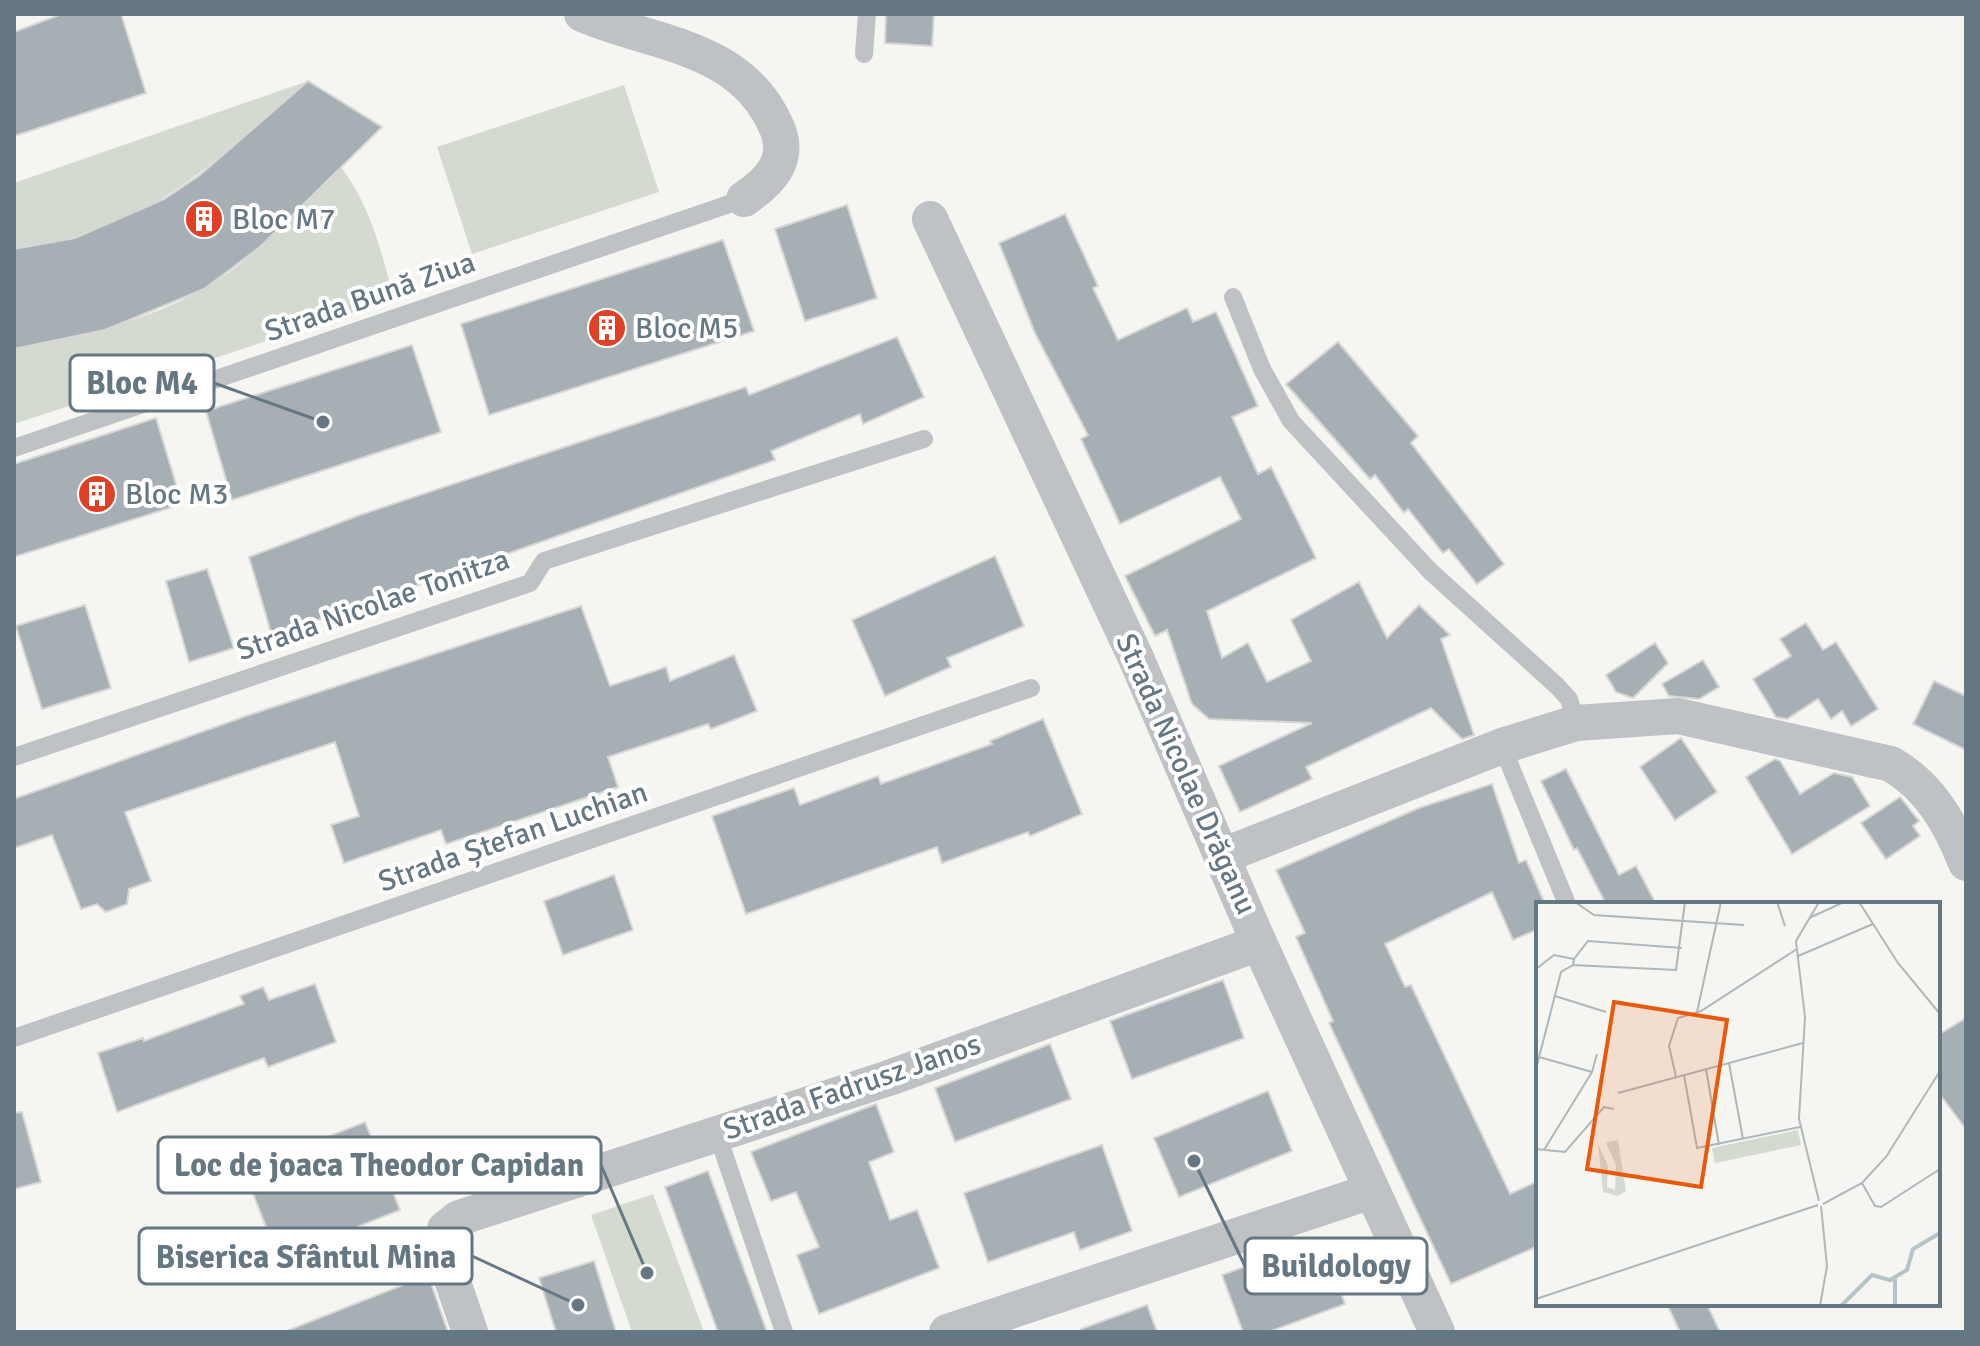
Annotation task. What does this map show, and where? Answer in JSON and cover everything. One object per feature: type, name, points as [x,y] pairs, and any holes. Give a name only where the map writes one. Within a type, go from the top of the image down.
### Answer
[{"type":"street","points":[[582,14],[703,53],[749,83],[768,108],[779,133],[782,150],[775,174],[744,199]]},
{"type":"street","name":"Strada Nicolae Drăganu","points":[[930,219],[1136,658],[1259,943],[1437,1332]]},
{"type":"street","points":[[1222,856],[1502,746],[1576,723],[1678,716],[1891,764],[1912,776],[1944,814],[1966,863]]},
{"type":"street","name":"Strada Fadrusz Janos","points":[[470,1332],[443,1253],[445,1229],[459,1218],[889,1078],[1259,943]]},
{"type":"street","points":[[947,1332],[1372,1191]]},
{"type":"lane","points":[[864,54],[867,14]]},
{"type":"lane","name":"Strada Bună Ziua","points":[[14,448],[744,199]]},
{"type":"lane","points":[[1233,297],[1262,369],[1291,421],[1430,571],[1557,686],[1569,699],[1576,723]]},
{"type":"lane","name":"Strada Nicolae Tonitza","points":[[14,757],[530,583],[544,561],[924,439]]},
{"type":"lane","name":"Strada Ștefan Luchian","points":[[14,1038],[1031,688]]},
{"type":"lane","points":[[1502,746],[1566,902]]},
{"type":"lane","points":[[717,1133],[784,1332]]},
{"type":"shaded area","points":[[308,81],[200,173],[141,211],[75,238],[14,249],[14,183]]},
{"type":"shaded area","points":[[624,85],[659,192],[472,254],[437,147]]},
{"type":"shaded area","points":[[341,167],[368,214],[394,299],[14,424],[14,349],[136,319],[205,288],[260,247]]},
{"type":"shaded area","points":[[653,1194],[704,1332],[632,1332],[591,1215]]},
{"type":"building","points":[[62,14],[121,14],[146,93],[14,136],[14,32]]},
{"type":"building","points":[[886,14],[934,14],[932,46],[885,43]]},
{"type":"building","name":"Bloc M7","points":[[308,81],[382,127],[260,247],[204,289],[105,330],[14,349],[14,249],[75,238],[164,199],[200,175]]},
{"type":"building","points":[[847,205],[877,298],[805,321],[775,229]]},
{"type":"building","points":[[1065,214],[1098,286],[1093,288],[1118,340],[1187,308],[1193,322],[1216,312],[1258,406],[1232,417],[1258,474],[1271,467],[1316,558],[1207,611],[1222,658],[1248,643],[1267,682],[1311,661],[1291,620],[1359,582],[1387,638],[1419,605],[1450,635],[1441,639],[1474,735],[1462,739],[1431,708],[1306,767],[1312,779],[1240,812],[1219,766],[1312,723],[1209,719],[1192,704],[1167,630],[1155,636],[1125,576],[1241,519],[1220,477],[1120,524],[1081,439],[1088,435],[1035,333],[999,243]]},
{"type":"building","name":"Bloc M5","points":[[723,240],[754,331],[489,415],[461,324]]},
{"type":"building","points":[[897,337],[924,397],[863,424],[860,414],[771,451],[775,460],[272,636],[249,557],[360,515],[746,387],[749,395]]},
{"type":"building","points":[[1338,342],[1418,436],[1411,443],[1504,564],[1477,584],[1449,549],[1443,553],[1408,509],[1404,513],[1375,475],[1370,479],[1286,384]]},
{"type":"building","points":[[412,345],[441,432],[232,500],[206,411]]},
{"type":"building","name":"Bloc M3","points":[[156,418],[182,504],[14,557],[14,464]]},
{"type":"building","points":[[995,556],[1024,626],[947,658],[951,667],[885,696],[852,620]]},
{"type":"building","points":[[207,569],[234,648],[189,662],[166,581]]},
{"type":"building","points":[[85,605],[111,688],[42,709],[16,626]]},
{"type":"building","points":[[581,606],[610,686],[666,667],[670,681],[734,655],[757,711],[711,729],[708,724],[608,757],[618,787],[446,844],[441,830],[344,863],[331,825],[359,816],[335,742],[125,812],[151,881],[129,889],[127,904],[106,912],[97,904],[81,909],[52,835],[14,848],[14,799],[252,714]]},
{"type":"building","points":[[1806,623],[1823,650],[1836,642],[1878,709],[1851,726],[1842,711],[1831,719],[1818,699],[1787,719],[1776,717],[1753,679],[1791,656],[1780,639]]},
{"type":"building","points":[[1655,643],[1668,663],[1633,698],[1616,692],[1606,675]]},
{"type":"building","points":[[1703,660],[1719,687],[1699,699],[1669,696],[1662,684]]},
{"type":"building","points":[[1934,681],[1966,696],[1966,750],[1913,724]]},
{"type":"building","points":[[1043,719],[1082,814],[1030,836],[1028,832],[942,863],[937,847],[746,914],[712,816],[794,788],[800,805],[878,776],[881,784],[992,744],[990,741]]},
{"type":"building","points":[[1681,738],[1717,792],[1675,820],[1640,767]]},
{"type":"building","points":[[1775,759],[1780,761],[1800,794],[1834,773],[1852,777],[1870,806],[1792,854],[1746,777]]},
{"type":"building","points":[[1566,769],[1619,875],[1636,866],[1655,902],[1605,902],[1577,848],[1574,850],[1541,781]]},
{"type":"building","points":[[1492,784],[1519,863],[1526,860],[1544,902],[1536,902],[1536,930],[1513,940],[1492,892],[1385,944],[1405,987],[1411,985],[1510,1194],[1536,1182],[1536,1247],[1451,1284],[1329,1023],[1333,1021],[1296,937],[1305,933],[1276,870],[1419,808]]},
{"type":"building","points":[[1900,797],[1919,821],[1913,826],[1920,836],[1886,859],[1861,823]]},
{"type":"building","points":[[614,875],[633,930],[563,955],[544,901]]},
{"type":"building","points":[[1223,980],[1244,1038],[1132,1079],[1110,1021]]},
{"type":"building","points":[[315,984],[336,1042],[268,1067],[264,1058],[117,1112],[98,1053],[143,1038],[144,1041],[244,1004],[240,996],[263,987],[269,1000]]},
{"type":"building","points":[[1966,1018],[1966,1129],[1940,1095],[1940,1034]]},
{"type":"building","points":[[1050,1044],[1071,1099],[955,1142],[935,1088]]},
{"type":"building","points":[[1268,1091],[1292,1151],[1179,1197],[1154,1138]]},
{"type":"building","points":[[876,1104],[894,1152],[869,1162],[890,1220],[917,1210],[939,1268],[819,1314],[797,1255],[819,1247],[796,1192],[771,1201],[751,1152]]},
{"type":"building","points":[[22,1112],[41,1182],[14,1189],[14,1113]]},
{"type":"building","points":[[365,1122],[400,1210],[278,1258],[244,1170]]},
{"type":"building","points":[[1102,1145],[1132,1231],[1080,1250],[1074,1232],[988,1262],[964,1193]]},
{"type":"building","points":[[708,1171],[767,1332],[718,1332],[665,1187]]},
{"type":"building","points":[[1321,1239],[1345,1304],[1268,1332],[1243,1332],[1222,1275]]},
{"type":"building","points":[[594,1261],[616,1332],[556,1332],[539,1278]]},
{"type":"building","points":[[428,1275],[448,1332],[289,1332],[289,1330]]},
{"type":"building","points":[[1147,1305],[1157,1332],[1081,1332],[1081,1329]]},
{"type":"building","points":[[1668,1306],[1708,1306],[1720,1332],[1680,1332]]},
{"type":"place","name":"Bloc M7","points":[[204,219]]},
{"type":"place","name":"Bloc M5","points":[[607,328]]},
{"type":"place","name":"Bloc M4","points":[[323,422]]},
{"type":"place","name":"Bloc M3","points":[[97,494]]},
{"type":"place","name":"Buildology","points":[[1194,1161]]},
{"type":"place","name":"Loc de joaca Theodor Capidan","points":[[647,1273]]},
{"type":"place","name":"Biserica Sfântul Mina","points":[[578,1305]]}]
